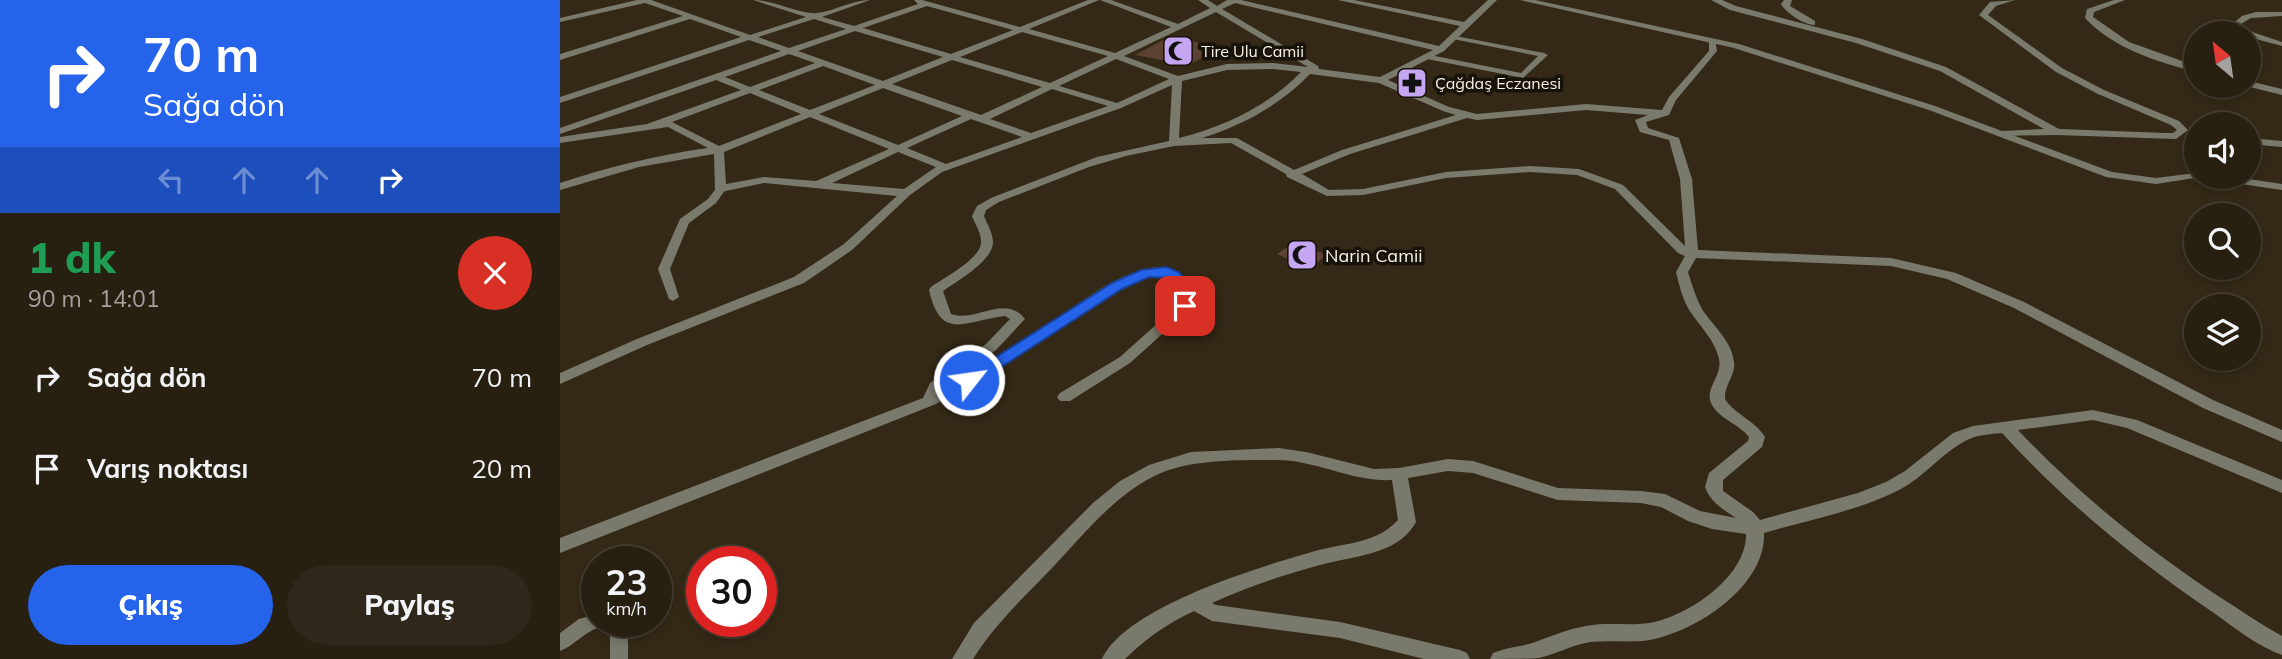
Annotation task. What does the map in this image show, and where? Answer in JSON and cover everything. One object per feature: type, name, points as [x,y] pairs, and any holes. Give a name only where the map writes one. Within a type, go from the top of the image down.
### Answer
[{"type":"street","points":[[560,20],[645,0],[1032,137]]},
{"type":"street","points":[[757,0],[1118,106]]},
{"type":"street","points":[[560,100],[866,0]]},
{"type":"street","points":[[912,0],[1114,55],[1177,79]]},
{"type":"street","points":[[560,187],[605,172],[719,150],[1096,0]]},
{"type":"street","points":[[1104,0],[1177,26]]},
{"type":"street","points":[[1202,0],[1320,71]]},
{"type":"street","points":[[819,185],[1051,85],[1233,0],[1441,49]]},
{"type":"street","points":[[1342,0],[1465,26]]},
{"type":"street","points":[[1357,12],[1379,0]]},
{"type":"street","points":[[1381,80],[1430,57],[1493,0]]},
{"type":"street","points":[[1524,0],[1712,41],[1864,85],[2092,169],[2126,178],[2156,181],[2184,178]]},
{"type":"street","points":[[1715,0],[1733,8],[1832,33],[1959,76],[2056,132]]},
{"type":"street","points":[[1788,0],[1786,8],[1792,13],[1832,33]]},
{"type":"street","points":[[2001,134],[2056,132],[2104,136],[2166,136],[2182,133],[2181,127],[2175,123],[2101,92],[2059,70],[1983,15],[1993,4],[2011,0]]},
{"type":"street","points":[[2121,0],[2090,11],[2089,18],[2099,28],[2122,40],[2184,64]]},
{"type":"street","points":[[560,131],[925,4]]},
{"type":"street","points":[[560,57],[689,17]]},
{"type":"street","points":[[1335,24],[1346,18]]},
{"type":"street","points":[[1500,659],[1591,634],[1647,632],[1681,622],[1735,582],[1743,573],[1754,550],[1756,528],[1749,519],[1724,502],[1714,489],[1716,477],[1756,443],[1757,437],[1755,432],[1727,412],[1717,398],[1716,392],[1728,372],[1726,354],[1695,307],[1685,285],[1682,272],[1692,254],[1686,179],[1674,138],[1644,130],[1640,120],[1665,113],[1672,99],[1713,51],[1712,41]]},
{"type":"street","points":[[651,126],[824,63]]},
{"type":"street","points":[[560,379],[642,342],[799,280],[848,247],[906,193],[945,167],[1118,106],[1177,79],[1227,67],[1273,66],[1381,80],[1446,108],[1477,117],[1586,107],[1665,113]]},
{"type":"street","points":[[931,400],[935,387],[991,347],[1017,319],[1013,313],[1002,311],[959,322],[950,320],[945,316],[936,290],[973,264],[985,250],[987,244],[978,216],[981,208],[995,200],[1114,155],[1174,143],[1214,130],[1261,108],[1293,87],[1308,70]]},
{"type":"street","points":[[717,76],[945,167]]},
{"type":"street","points":[[1174,143],[1177,79]]},
{"type":"street","points":[[2261,87],[2282,92]]},
{"type":"street","points":[[1291,175],[1346,152],[1466,114]]},
{"type":"street","points":[[560,140],[668,124],[719,150]]},
{"type":"street","points":[[1174,143],[1233,140],[1326,193],[1363,192],[1458,174],[1530,169],[1579,172],[1619,187],[1682,250],[1692,254],[1891,262],[1951,276],[2019,305],[2208,404],[2282,436]]},
{"type":"street","points":[[2261,142],[2282,144]]},
{"type":"street","points":[[719,150],[721,189],[764,180],[906,193]]},
{"type":"street","points":[[2261,184],[2282,187]]},
{"type":"street","points":[[560,546],[931,400],[987,369],[1136,276],[1166,271],[1182,282],[1187,298],[1185,306],[1125,360],[1065,397]]},
{"type":"street","points":[[962,659],[981,629],[1099,508],[1126,485],[1155,469],[1191,458],[1279,454],[1374,475],[1399,474],[1448,465],[1474,467],[1558,494],[1641,497],[1665,501],[1693,516],[1712,522],[1756,528],[1862,498],[1892,486],[1911,475],[1959,437],[2005,426],[2077,415],[2110,418],[2282,487]]},
{"type":"street","points":[[2005,426],[2029,454],[2125,537],[2189,587],[2282,646]]},
{"type":"street","points":[[1112,659],[1143,629],[1196,601],[1286,568],[1386,541],[1407,522],[1399,474]]},
{"type":"street","points":[[1196,601],[1212,613],[1340,630],[1460,659]]},
{"type":"lane","points":[[2282,14],[2246,16],[2239,19],[2235,25],[2252,35],[2282,44]]},
{"type":"lane","points":[[1430,57],[1523,76],[1544,55],[1453,37]]},
{"type":"lane","points":[[673,297],[664,269],[682,224],[712,201],[721,189]]},
{"type":"lane","points":[[560,643],[581,627]]},
{"type":"lane","points":[[619,637],[619,659]]},
{"type":"building","name":"Tire Ulu Camii","points":[[1169,37],[1221,47],[1189,65],[1135,55]]},
{"type":"building","name":"Narin Camii","points":[[1295,242],[1327,255],[1309,268],[1277,254]]},
{"type":"place","name":"Tire Ulu Camii","points":[[1178,51]]},
{"type":"place","name":"Çağdaş Eczanesi","points":[[1412,83]]},
{"type":"place","name":"Narin Camii","points":[[1302,255]]},
{"type":"route","points":[[969,380],[1136,276],[1157,271],[1174,275],[1186,289],[1185,306]]}]
